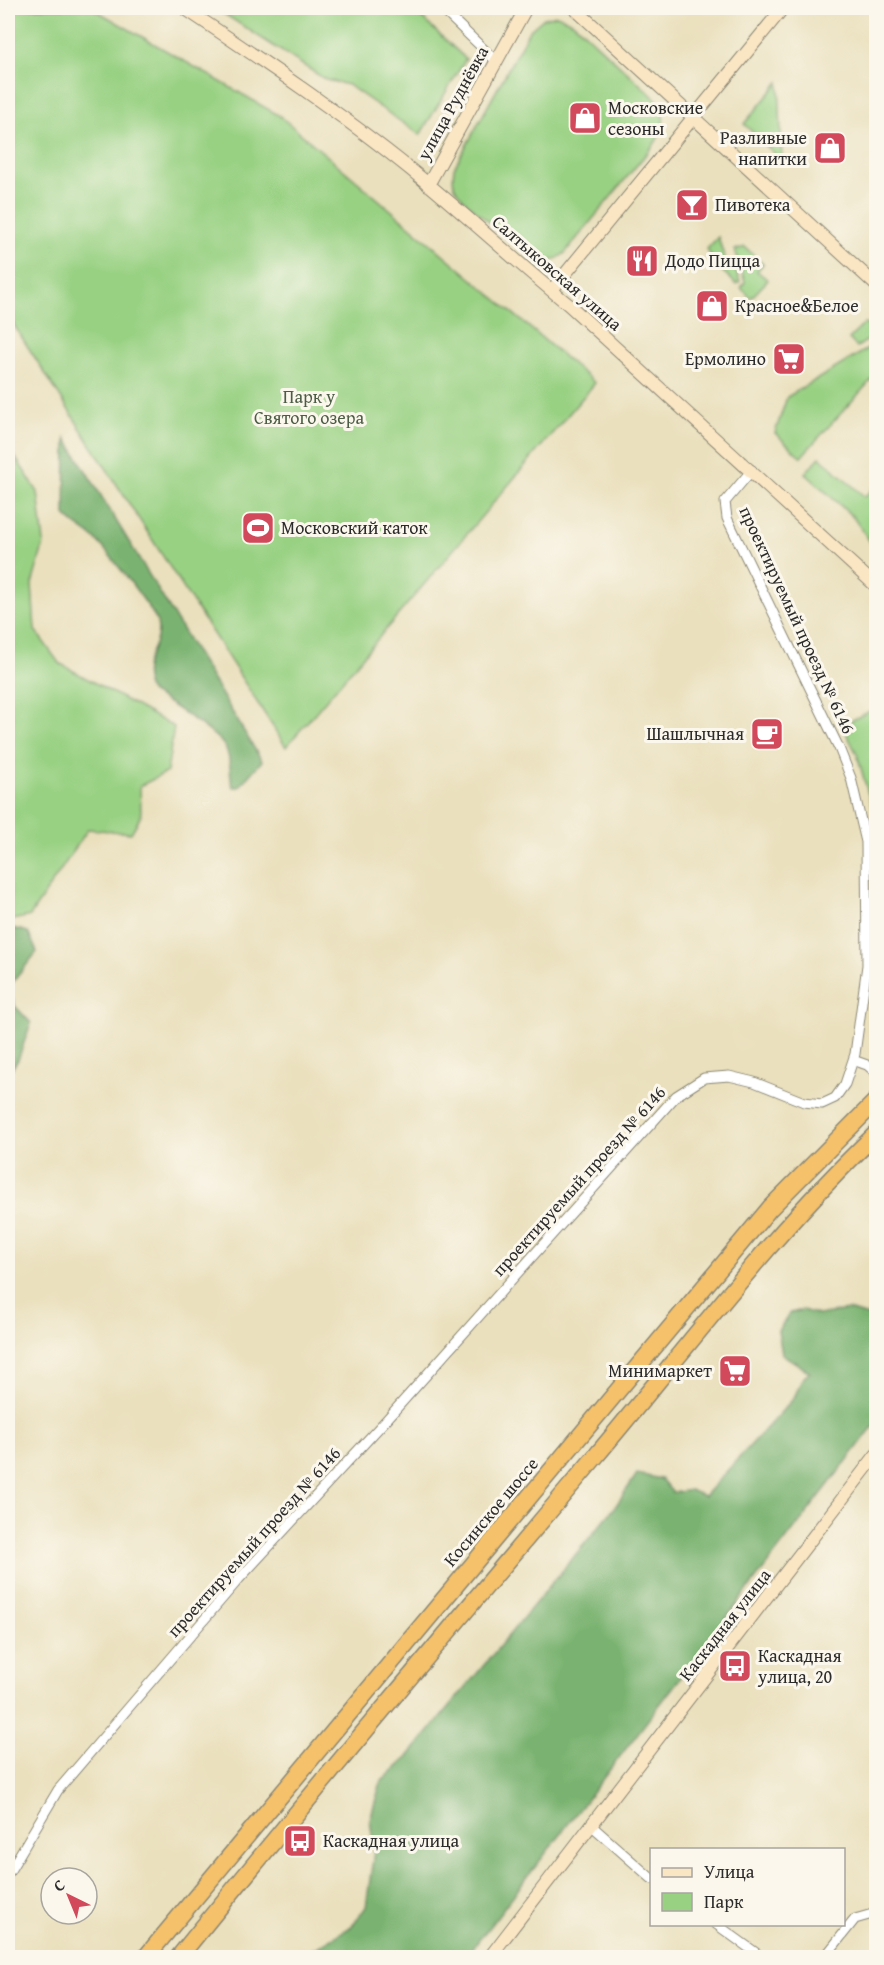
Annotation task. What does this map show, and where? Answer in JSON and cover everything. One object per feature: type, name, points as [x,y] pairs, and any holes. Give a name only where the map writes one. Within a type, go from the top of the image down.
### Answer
[{"type":"highway","name":"Косинское шоссе","points":[[145,1958],[770,1208],[874,1101]]},
{"type":"highway","points":[[178,1958],[283,1827],[734,1288],[827,1184],[876,1134]]},
{"type":"street","points":[[441,8],[497,62]]},
{"type":"street","name":"улица Руднёвка","points":[[428,185],[526,8]]},
{"type":"street","points":[[574,8],[876,285]]},
{"type":"street","points":[[552,290],[783,8]]},
{"type":"street","name":"Салтыковская улица","points":[[186,9],[303,90],[428,185],[552,290],[752,470],[876,586]]},
{"type":"street","name":"проектируемый проезд № 6146","points":[[8,1874],[58,1790],[239,1579],[387,1419],[676,1096],[704,1078],[729,1076],[754,1082],[804,1102],[822,1104],[840,1092],[853,1060],[867,965],[866,843],[863,821],[839,748],[727,518],[726,502],[752,470]]},
{"type":"street","points":[[853,1060],[867,1065],[876,1074]]},
{"type":"street","name":"Каскадная улица","points":[[489,1958],[876,1455]]},
{"type":"street","points":[[592,1826],[650,1878]]},
{"type":"street","points":[[824,1958],[855,1919],[875,1913]]},
{"type":"street","points":[[719,1926],[763,1958]]},
{"type":"green space","name":"Парк у Святого озера","points":[[8,8],[92,8],[280,116],[595,383],[286,747],[8,316]]},
{"type":"green space","points":[[215,8],[411,8],[466,59],[420,135],[348,85],[326,80]]},
{"type":"green space","points":[[557,15],[574,23],[658,101],[663,112],[663,122],[655,143],[565,253],[556,259],[546,261],[533,256],[483,217],[457,191],[453,177],[454,168],[529,31],[544,18]]},
{"type":"green space","points":[[779,82],[782,161],[744,124]]},
{"type":"green space","points":[[718,237],[725,259],[714,262],[707,249]]},
{"type":"green space","points":[[745,247],[763,264],[757,271],[768,280],[751,298],[741,288],[745,282],[735,250]]},
{"type":"green space","points":[[732,260],[740,282],[736,284],[716,265]]},
{"type":"green space","points":[[865,323],[876,335],[857,347],[849,339]]},
{"type":"green space","points":[[876,344],[876,375],[801,457],[775,433],[787,397]]},
{"type":"green space","points":[[66,438],[262,761],[239,787],[233,787],[229,758],[220,741],[150,692],[146,681],[146,671],[158,632],[157,622],[140,595],[100,544],[65,515]]},
{"type":"green space","points":[[8,446],[38,492],[44,543],[32,584],[35,630],[59,663],[174,727],[167,772],[140,786],[141,816],[131,833],[88,829],[30,916],[8,921]]},
{"type":"green space","points":[[820,457],[865,497],[876,485],[876,550],[853,517],[805,473]]},
{"type":"green space","points":[[876,708],[876,822],[857,754],[842,725]]},
{"type":"green space","points":[[12,928],[28,932],[37,952],[8,988],[8,932]]},
{"type":"green space","points":[[8,989],[15,1006],[31,1023],[18,1060],[8,1073]]},
{"type":"green space","points":[[876,1298],[876,1423],[466,1957],[300,1957],[351,1927],[366,1907],[374,1851],[370,1819],[381,1782],[407,1758],[615,1507],[637,1474],[661,1479],[673,1493],[690,1490],[704,1496],[794,1398],[802,1379],[810,1372],[782,1354],[778,1331],[790,1313],[803,1310],[818,1315],[848,1310],[868,1316]]},
{"type":"place","name":"Московские сезоны","points":[[585,118]]},
{"type":"place","name":"Разливные напитки","points":[[830,148]]},
{"type":"place","name":"Пивотека","points":[[692,205]]},
{"type":"place","name":"Додо Пицца","points":[[642,261]]},
{"type":"place","name":"Красное&Белое","points":[[712,306]]},
{"type":"place","name":"Ермолино","points":[[789,359]]},
{"type":"place","name":"Московский каток","points":[[258,528]]},
{"type":"place","name":"Шашлычная","points":[[767,734]]},
{"type":"place","name":"Минимаркет","points":[[735,1371]]},
{"type":"place","name":"Каскадная улица, 20","points":[[735,1666]]},
{"type":"place","name":"Каскадная улица","points":[[300,1841]]}]
